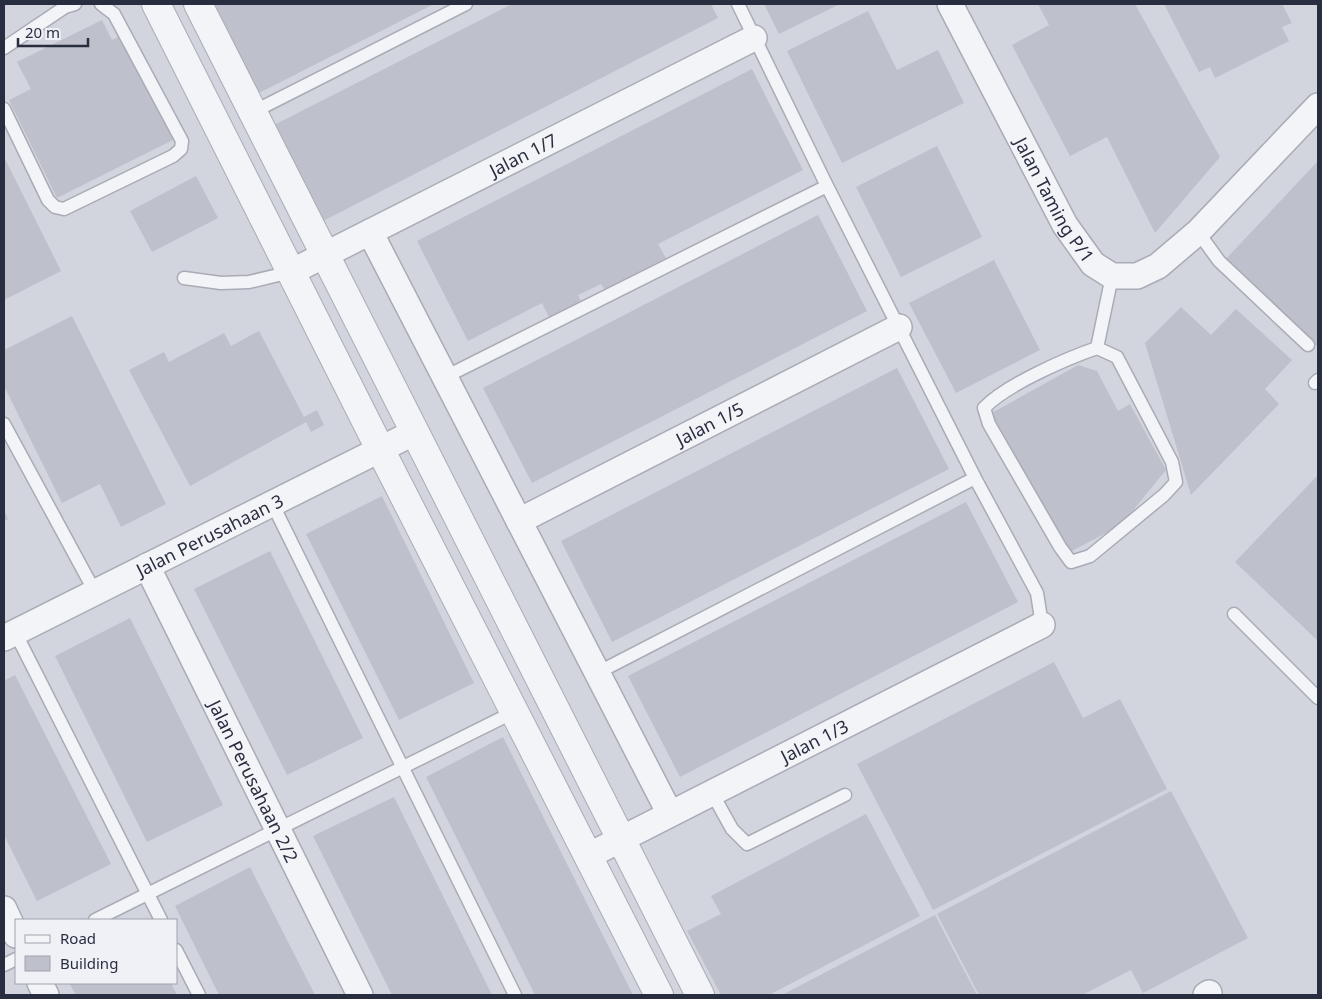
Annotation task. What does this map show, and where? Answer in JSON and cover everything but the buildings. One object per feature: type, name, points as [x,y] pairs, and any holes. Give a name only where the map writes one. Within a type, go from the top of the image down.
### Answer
[{"type":"street","points":[[156,4],[380,450],[659,995]]},
{"type":"street","points":[[198,4],[700,995]]},
{"type":"street","name":"Jalan Taming P/1","points":[[950,4],[1065,225],[1093,264],[1112,276],[1137,276],[1158,266],[1198,232],[1318,106]]},
{"type":"street","name":"Jalan 1/7","points":[[291,272],[754,38]]},
{"type":"street","points":[[370,232],[670,814]]},
{"type":"street","name":"Jalan 1/5","points":[[519,521],[899,327]]},
{"type":"street","name":"Jalan Perusahaan 3","points":[[10,635],[415,432]]},
{"type":"street","name":"Jalan Perusahaan 2/2","points":[[147,566],[360,995]]},
{"type":"street","name":"Jalan 1/3","points":[[588,856],[1042,625]]},
{"type":"street","points":[[4,909],[15,932]]},
{"type":"lane","points":[[4,48],[65,7],[75,4]]},
{"type":"lane","points":[[4,109],[48,200],[55,207],[64,209],[173,156],[181,149],[182,141],[114,14],[101,4]]},
{"type":"lane","points":[[253,112],[466,4]]},
{"type":"lane","points":[[738,4],[827,186],[975,478],[1037,592],[1042,625]]},
{"type":"lane","points":[[445,377],[827,186]]},
{"type":"lane","points":[[1198,232],[1218,261],[1308,345]]},
{"type":"lane","points":[[184,278],[221,284],[249,282],[291,272]]},
{"type":"lane","points":[[1097,348],[1112,276]]},
{"type":"lane","points":[[1097,348],[1117,357],[1172,462],[1176,482],[1164,495],[1090,556],[1071,562],[1060,547],[989,424],[984,408],[995,396],[1078,354],[1097,348]]},
{"type":"lane","points":[[4,424],[95,592]]},
{"type":"lane","points":[[598,673],[975,478]]},
{"type":"lane","points":[[272,503],[515,995]]},
{"type":"lane","points":[[1234,614],[1318,698]]},
{"type":"lane","points":[[10,635],[160,919]]},
{"type":"lane","points":[[96,919],[514,712]]},
{"type":"lane","points":[[712,793],[732,829],[747,844],[845,795]]},
{"type":"lane","points":[[178,954],[199,995]]},
{"type":"shaded area","points":[[4,4],[1318,4],[1318,995],[4,995]]}]
